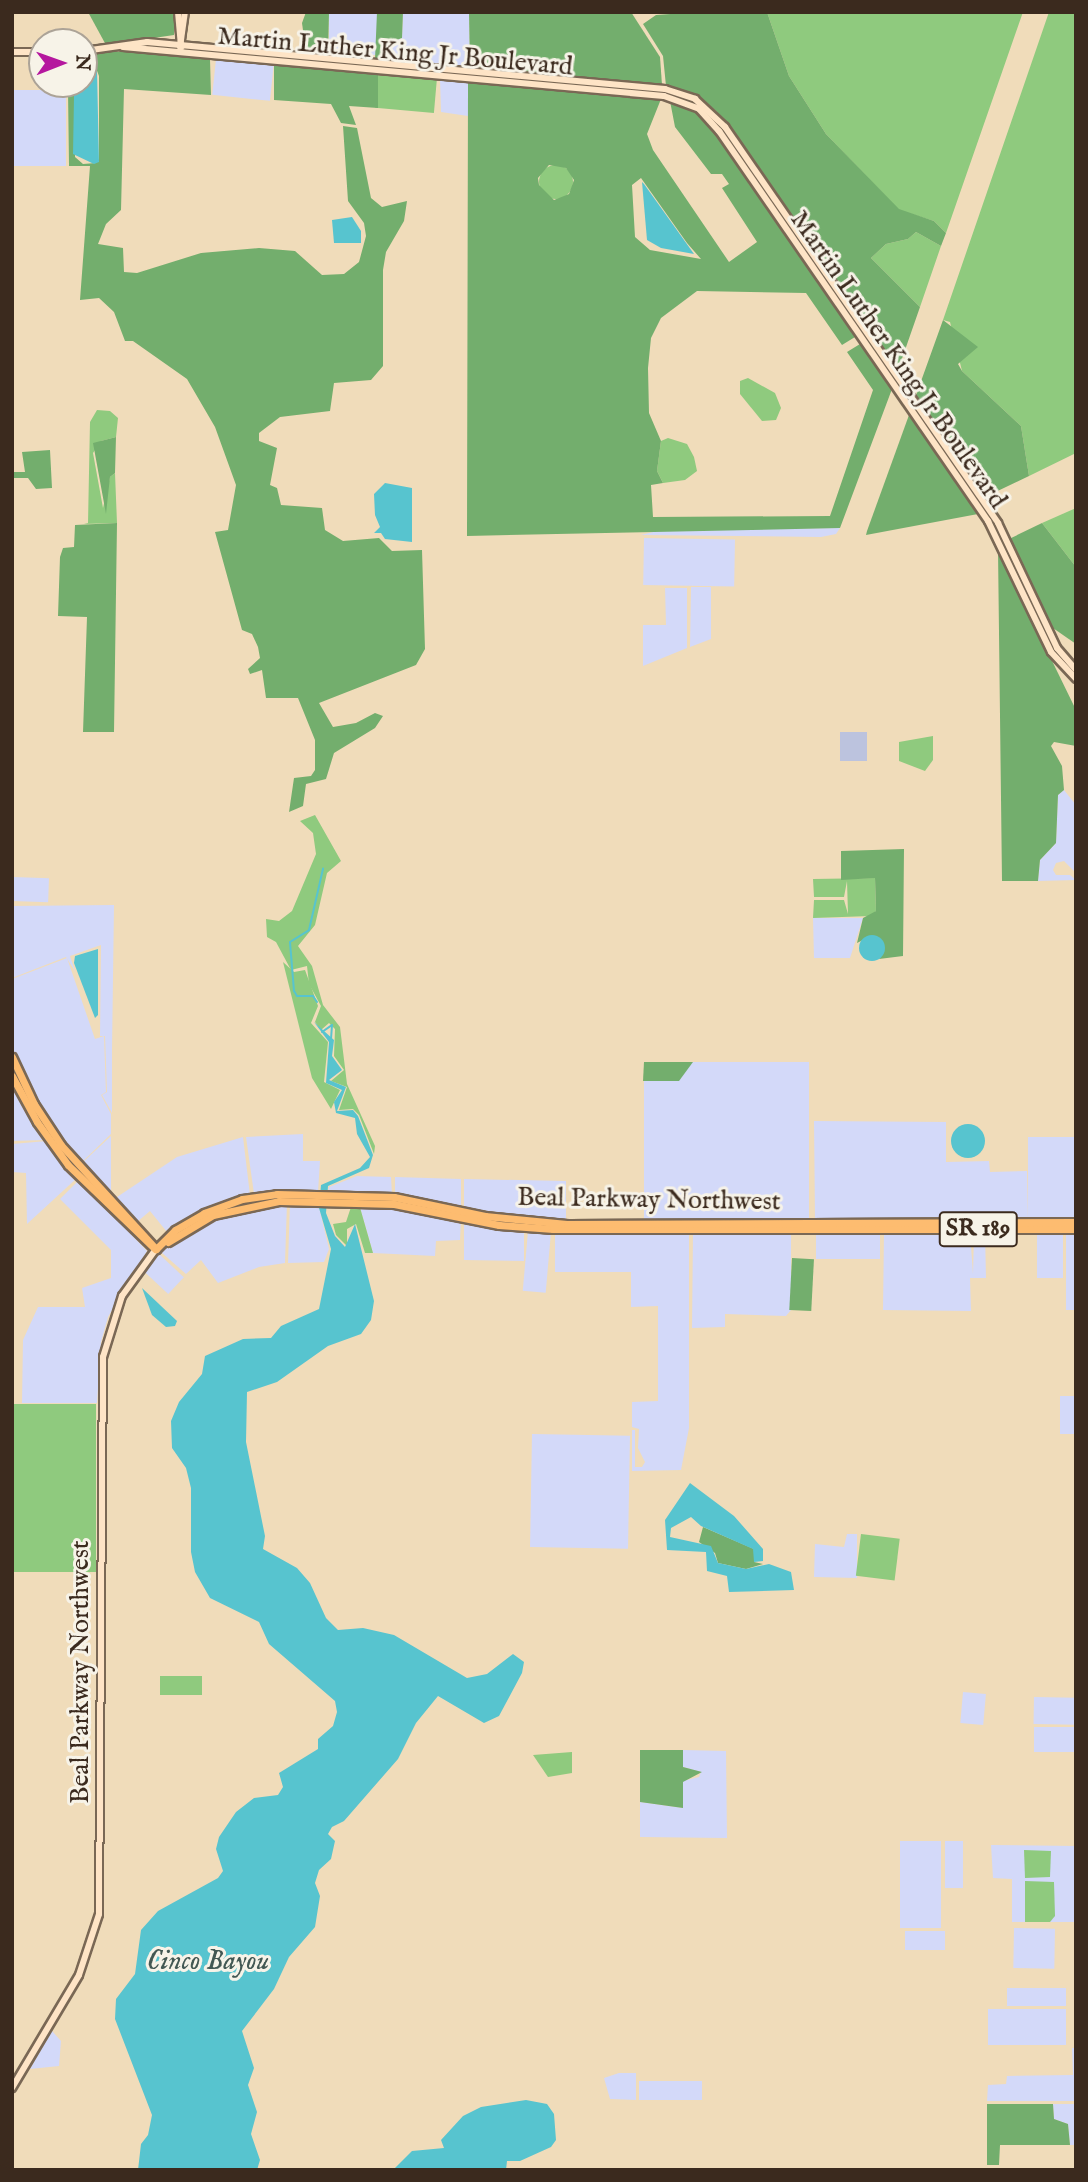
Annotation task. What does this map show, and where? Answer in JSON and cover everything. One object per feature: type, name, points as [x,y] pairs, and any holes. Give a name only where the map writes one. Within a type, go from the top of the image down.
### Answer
[{"type":"main road","points":[[168,44],[176,37],[177,12]]},
{"type":"main road","points":[[177,12],[180,45]]},
{"type":"main road","points":[[180,45],[185,12]]},
{"type":"main road","points":[[185,12],[189,49]]},
{"type":"main road","name":"Martin Luther King Jr Boulevard","points":[[121,47],[135,42],[180,45]]},
{"type":"main road","points":[[151,50],[180,45],[189,49]]},
{"type":"main road","points":[[98,49],[121,47]]},
{"type":"main road","name":"Martin Luther King Jr Boulevard","points":[[121,47],[151,50],[189,49],[438,72],[664,96],[687,102],[705,114],[988,521],[1051,652],[1076,679]]},
{"type":"main road","name":"Martin Luther King Jr Boulevard","points":[[438,72],[671,90],[710,109],[998,523],[1052,639],[1076,670]]},
{"type":"main road","points":[[12,1057],[56,1138],[151,1240],[156,1249]]},
{"type":"main road","points":[[12,1076],[48,1139],[97,1196],[156,1249]]},
{"type":"main road","points":[[97,1196],[111,1200]]},
{"type":"main road","name":"Beal Parkway Northwest","points":[[12,2088],[79,1975],[99,1914],[103,1357],[122,1296],[164,1239],[223,1205],[260,1196],[394,1197],[526,1222],[1076,1222]]},
{"type":"main road","name":"Beal Parkway Northwest","points":[[156,1249],[206,1218],[254,1203],[317,1198]]},
{"type":"main road","name":"Beal Parkway Northwest","points":[[329,1198],[394,1204],[499,1225],[610,1230],[1076,1229]]},
{"type":"main road","points":[[206,1218],[223,1205]]},
{"type":"main road","points":[[744,1223],[750,1230],[765,1223]]},
{"type":"main road","points":[[610,1230],[617,1224]]},
{"type":"main road","points":[[151,1240],[164,1239]]},
{"type":"shaded area","points":[[329,12],[377,12],[377,55],[329,55]]},
{"type":"shaded area","points":[[403,12],[469,12],[470,68],[380,59],[384,45],[402,38]]},
{"type":"shaded area","points":[[216,59],[274,65],[270,101],[212,95]]},
{"type":"shaded area","points":[[440,80],[468,82],[468,116],[441,112]]},
{"type":"shaded area","points":[[12,90],[28,90],[28,98],[66,98],[66,166],[12,166]]},
{"type":"shaded area","points":[[840,528],[836,534],[821,537],[641,535],[661,530]]},
{"type":"shaded area","points":[[644,538],[735,540],[734,587],[643,585]]},
{"type":"shaded area","points":[[691,587],[711,587],[711,639],[690,647]]},
{"type":"shaded area","points":[[665,588],[687,588],[687,648],[643,666],[643,625],[666,625]]},
{"type":"shaded area","points":[[840,732],[867,732],[867,761],[840,761]]},
{"type":"shaded area","points":[[1064,790],[1076,805],[1076,873],[1064,861],[1056,863],[1053,870],[1056,875],[1070,875],[1076,880],[1038,881],[1040,860],[1056,843],[1058,795]]},
{"type":"shaded area","points":[[13,877],[49,878],[48,902],[12,901]]},
{"type":"shaded area","points":[[114,905],[112,1113],[102,1095],[107,1092],[105,1036],[100,1036],[101,945],[70,956],[75,971],[66,957],[12,978],[12,906]]},
{"type":"shaded area","points":[[813,918],[863,918],[850,958],[814,958]]},
{"type":"shaded area","points":[[67,958],[95,1039],[104,1036],[106,1092],[101,1095],[111,1114],[111,1134],[80,1164],[30,1090],[12,1048],[12,979]]},
{"type":"shaded area","points":[[644,1062],[809,1062],[809,1222],[644,1222]]},
{"type":"shaded area","points":[[12,1082],[22,1105],[45,1140],[12,1141]]},
{"type":"shaded area","points":[[814,1121],[946,1122],[946,1162],[989,1161],[990,1172],[1027,1171],[1028,1220],[815,1220]]},
{"type":"shaded area","points":[[303,1134],[303,1161],[320,1161],[318,1192],[254,1194],[246,1137]]},
{"type":"shaded area","points":[[111,1136],[111,1197],[81,1164]]},
{"type":"shaded area","points":[[243,1137],[250,1195],[208,1208],[167,1232],[150,1211],[137,1222],[114,1199],[177,1157]]},
{"type":"shaded area","points":[[1028,1137],[1076,1137],[1076,1221],[1028,1221]]},
{"type":"shaded area","points":[[47,1141],[77,1178],[27,1224],[26,1173],[12,1172],[12,1144]]},
{"type":"shaded area","points":[[357,1176],[391,1177],[392,1195],[328,1192],[329,1187]]},
{"type":"shaded area","points":[[395,1177],[461,1179],[461,1207],[395,1195]]},
{"type":"shaded area","points":[[464,1179],[566,1181],[566,1221],[464,1208]]},
{"type":"shaded area","points":[[79,1180],[147,1251],[108,1317],[101,1342],[97,1403],[22,1403],[23,1340],[38,1307],[85,1307],[82,1288],[111,1278],[111,1250],[60,1199]]},
{"type":"shaded area","points":[[287,1203],[285,1263],[259,1267],[218,1283],[201,1260],[186,1274],[161,1252],[211,1218],[236,1209]]},
{"type":"shaded area","points":[[290,1203],[318,1203],[329,1249],[324,1262],[288,1263]]},
{"type":"shaded area","points":[[359,1204],[461,1220],[460,1240],[436,1241],[435,1256],[373,1253]]},
{"type":"shaded area","points":[[464,1220],[524,1231],[524,1261],[464,1260]]},
{"type":"shaded area","points":[[528,1231],[551,1233],[546,1293],[523,1291]]},
{"type":"shaded area","points":[[970,1232],[973,1274],[974,1232],[985,1232],[986,1278],[970,1278],[971,1311],[883,1310],[884,1233]]},
{"type":"shaded area","points":[[1037,1232],[1063,1232],[1063,1278],[1037,1278]]},
{"type":"shaded area","points":[[1066,1232],[1076,1232],[1076,1310],[1066,1310]]},
{"type":"shaded area","points":[[555,1233],[689,1233],[689,1428],[681,1470],[632,1471],[632,1430],[635,1430],[635,1467],[642,1467],[645,1462],[638,1448],[639,1429],[632,1427],[632,1402],[658,1401],[658,1306],[631,1307],[631,1272],[555,1272]]},
{"type":"shaded area","points":[[693,1233],[791,1233],[791,1310],[786,1316],[725,1314],[725,1327],[692,1328]]},
{"type":"shaded area","points":[[816,1233],[880,1233],[880,1259],[816,1259]]},
{"type":"shaded area","points":[[159,1254],[184,1277],[168,1294],[143,1271]]},
{"type":"shaded area","points":[[1060,1396],[1076,1396],[1076,1434],[1060,1434]]},
{"type":"shaded area","points":[[532,1434],[630,1436],[628,1549],[530,1547]]},
{"type":"shaded area","points":[[847,1534],[857,1534],[857,1578],[814,1577],[815,1544],[844,1547]]},
{"type":"shaded area","points":[[963,1692],[986,1694],[983,1725],[960,1723]]},
{"type":"shaded area","points":[[1034,1697],[1076,1698],[1076,1725],[1034,1724]]},
{"type":"shaded area","points":[[1034,1727],[1076,1727],[1076,1752],[1034,1752]]},
{"type":"shaded area","points":[[683,1750],[726,1751],[727,1838],[640,1837],[640,1802],[683,1808],[683,1781],[699,1777],[701,1772],[683,1767]]},
{"type":"shaded area","points":[[900,1841],[941,1841],[941,1928],[900,1928]]},
{"type":"shaded area","points":[[945,1841],[963,1841],[963,1888],[945,1888]]},
{"type":"shaded area","points":[[991,1845],[1076,1846],[1076,1922],[1012,1922],[1012,1879],[993,1878]]},
{"type":"shaded area","points":[[1014,1928],[1055,1929],[1054,1969],[1013,1968]]},
{"type":"shaded area","points":[[905,1931],[945,1931],[945,1950],[905,1950]]},
{"type":"shaded area","points":[[1007,1988],[1066,1988],[1066,2006],[1007,2006]]},
{"type":"shaded area","points":[[988,2009],[1066,2009],[1066,2045],[988,2045]]},
{"type":"shaded area","points":[[52,2031],[61,2041],[59,2066],[30,2069]]},
{"type":"shaded area","points":[[1072,2048],[1076,2048],[1076,2101],[987,2101],[988,2085],[1006,2084],[1007,2076],[1073,2075]]},
{"type":"shaded area","points":[[619,2073],[636,2073],[636,2100],[610,2099],[604,2078]]},
{"type":"shaded area","points":[[639,2081],[702,2081],[702,2100],[639,2100]]},
{"type":"shaded area","points":[[1053,2104],[1076,2104],[1076,2145],[1070,2145],[1068,2124],[1054,2119]]},
{"type":"green space","points":[[88,12],[174,12],[174,35],[106,45]]},
{"type":"green space","points":[[306,12],[329,12],[328,55],[306,52],[302,23]]},
{"type":"green space","points":[[377,12],[403,12],[402,38],[384,45],[380,59],[375,59]]},
{"type":"green space","points":[[469,12],[631,12],[660,57],[662,85],[470,68]]},
{"type":"green space","points":[[767,12],[1023,12],[946,233],[934,221],[899,210],[826,134],[789,76]]},
{"type":"green space","points":[[767,12],[789,76],[826,134],[899,209],[934,221],[946,233],[941,246],[916,232],[908,239],[886,244],[871,258],[920,307],[897,373],[716,111],[697,95],[666,86],[663,56],[643,24],[656,15]]},
{"type":"green space","points":[[1049,12],[1076,12],[1076,453],[1029,476],[1021,426],[962,371],[950,322],[943,320]]},
{"type":"green space","points":[[132,51],[210,59],[211,95],[124,89],[121,210],[106,224],[98,244],[123,248],[124,272],[137,273],[201,253],[259,248],[295,251],[322,275],[344,274],[359,262],[366,236],[364,223],[348,201],[343,126],[357,128],[371,198],[382,207],[407,201],[404,221],[386,252],[383,270],[383,366],[371,380],[334,383],[330,411],[280,417],[259,433],[259,441],[277,448],[270,485],[277,488],[281,505],[322,508],[325,530],[343,541],[379,538],[392,551],[422,550],[425,649],[416,665],[319,703],[333,727],[356,723],[375,713],[383,716],[375,728],[334,753],[326,779],[306,784],[303,806],[289,812],[294,778],[311,776],[315,770],[315,740],[298,698],[266,698],[262,670],[250,674],[248,669],[260,658],[258,647],[252,634],[242,630],[215,532],[228,530],[236,485],[215,427],[187,379],[133,341],[125,341],[114,312],[99,298],[80,300],[90,166],[69,166],[68,98],[74,98],[75,157],[83,164],[96,163],[99,159],[98,52]]},
{"type":"green space","points":[[274,65],[378,75],[378,108],[349,106],[356,125],[341,123],[331,104],[274,100]]},
{"type":"green space","points":[[378,75],[437,80],[434,113],[375,108]]},
{"type":"green space","points":[[468,82],[661,99],[647,134],[653,150],[729,262],[757,242],[722,188],[729,184],[722,174],[711,174],[675,127],[670,101],[694,111],[709,124],[855,337],[842,345],[806,293],[697,291],[661,318],[651,338],[648,368],[649,413],[661,441],[657,471],[663,483],[651,485],[653,517],[830,516],[873,390],[847,352],[860,344],[892,389],[840,528],[467,536]],"holes":[[[549,165],[566,168],[574,180],[569,194],[554,200],[539,185],[538,178]],[[641,178],[687,243],[701,259],[650,250],[635,237],[632,185]]]},
{"type":"green space","points":[[556,165],[568,170],[573,182],[568,194],[556,199],[544,194],[539,182],[544,170]]},
{"type":"green space","points":[[916,232],[941,246],[920,307],[871,258],[886,244],[908,239]]},
{"type":"green space","points":[[943,320],[978,347],[958,364],[962,371],[1021,426],[1029,476],[985,497],[915,398]]},
{"type":"green space","points":[[748,378],[775,393],[781,408],[776,420],[762,421],[740,394],[740,381]]},
{"type":"green space","points":[[97,410],[110,411],[118,418],[116,437],[101,441],[93,453],[103,508],[110,477],[115,473],[117,523],[84,524],[88,523],[90,422]]},
{"type":"green space","points":[[909,415],[978,514],[866,535],[867,531]]},
{"type":"green space","points":[[116,437],[115,473],[110,477],[106,514],[93,443]]},
{"type":"green space","points":[[668,438],[687,444],[694,457],[697,471],[685,480],[663,483],[657,471],[661,441]]},
{"type":"green space","points":[[50,450],[52,488],[36,489],[28,478],[12,478],[12,472],[25,472],[22,452]]},
{"type":"green space","points":[[1076,508],[1076,567],[1042,523]]},
{"type":"green space","points":[[117,523],[114,732],[83,732],[87,617],[58,616],[60,557],[63,548],[74,547],[75,525]]},
{"type":"green space","points":[[1042,523],[1076,567],[1076,644],[1050,626],[1009,539]]},
{"type":"green space","points":[[998,550],[1076,710],[1076,746],[1054,742],[1051,746],[1062,766],[1064,790],[1058,795],[1056,843],[1040,860],[1038,881],[1002,881]]},
{"type":"green space","points":[[933,736],[933,760],[925,771],[899,761],[899,742]]},
{"type":"green space","points":[[315,815],[341,861],[327,873],[315,925],[298,946],[312,966],[323,1005],[340,1027],[347,1084],[375,1146],[374,1154],[359,1115],[353,1109],[339,1110],[347,1087],[331,1081],[344,1070],[334,1056],[335,1029],[329,1023],[321,1030],[315,1022],[321,1006],[309,984],[307,966],[291,970],[276,942],[267,937],[266,919],[279,921],[292,911],[316,854],[313,833],[300,821]]},
{"type":"green space","points":[[904,849],[903,956],[879,959],[882,954],[863,940],[857,943],[863,918],[876,911],[875,878],[841,880],[841,851]]},
{"type":"green space","points":[[875,878],[876,911],[871,916],[813,918],[814,900],[844,900],[848,914],[847,881],[844,897],[814,897],[813,879]]},
{"type":"green space","points":[[283,962],[294,972],[305,970],[318,1006],[311,1023],[328,1042],[324,1082],[340,1090],[331,1109],[312,1078]]},
{"type":"green space","points":[[644,1062],[693,1062],[679,1081],[643,1081]]},
{"type":"green space","points":[[352,1204],[359,1204],[373,1253],[365,1253],[356,1224],[347,1229],[347,1246],[336,1235],[333,1224],[346,1222]]},
{"type":"green space","points":[[792,1258],[814,1259],[811,1311],[789,1310]]},
{"type":"green space","points":[[12,1404],[96,1404],[96,1572],[12,1572]]},
{"type":"green space","points":[[703,1527],[754,1549],[754,1562],[763,1564],[746,1569],[718,1563],[715,1553],[699,1542]]},
{"type":"green space","points":[[861,1534],[900,1539],[895,1580],[856,1576]]},
{"type":"green space","points":[[160,1676],[202,1676],[202,1695],[160,1695]]},
{"type":"green space","points":[[640,1750],[683,1750],[683,1767],[702,1772],[683,1782],[683,1808],[640,1802]]},
{"type":"green space","points":[[572,1752],[572,1773],[548,1777],[533,1755]]},
{"type":"green space","points":[[1024,1850],[1051,1851],[1050,1877],[1025,1878]]},
{"type":"green space","points":[[1025,1881],[1054,1882],[1055,1916],[1050,1922],[1025,1922]]},
{"type":"green space","points":[[987,2104],[1053,2104],[1054,2119],[1068,2124],[1070,2145],[1000,2145],[999,2165],[987,2165]]},
{"type":"water","points":[[74,98],[98,98],[99,162],[94,164],[73,154]]},
{"type":"water","points":[[642,182],[694,254],[661,248],[647,240]]},
{"type":"water","points":[[352,217],[361,231],[361,243],[334,243],[332,220]]},
{"type":"water","points":[[385,483],[412,488],[412,542],[385,539],[381,533],[374,533],[380,527],[375,515],[374,494]]},
{"type":"water","points":[[872,935],[881,939],[885,948],[881,957],[872,961],[863,957],[859,948],[863,939]]},
{"type":"water","points":[[98,949],[98,1015],[95,1018],[74,963],[75,956]]},
{"type":"water","name":"Cinco Bayou","points":[[314,1022],[334,1040],[332,1056],[342,1070],[329,1080],[346,1087],[337,1111],[353,1110],[358,1116],[373,1155],[369,1168],[328,1186],[326,1213],[335,1236],[345,1247],[355,1224],[374,1301],[371,1320],[361,1334],[328,1346],[277,1382],[247,1392],[246,1442],[265,1536],[263,1549],[297,1568],[310,1583],[326,1618],[338,1630],[363,1628],[394,1635],[467,1678],[487,1674],[513,1654],[524,1662],[522,1673],[499,1716],[484,1723],[438,1696],[416,1723],[398,1759],[344,1821],[332,1827],[328,1834],[335,1841],[331,1859],[319,1870],[315,1883],[320,1896],[315,1927],[289,1957],[274,1989],[242,2031],[254,2068],[248,2085],[257,2112],[251,2134],[260,2160],[257,2170],[138,2170],[141,2144],[148,2135],[152,2115],[115,2019],[116,1999],[135,1974],[141,1930],[158,1911],[218,1878],[223,1871],[216,1849],[219,1837],[236,1812],[254,1798],[278,1795],[283,1787],[279,1773],[318,1749],[318,1739],[333,1726],[337,1712],[335,1701],[269,1644],[259,1622],[210,1598],[195,1572],[191,1552],[191,1488],[186,1468],[172,1448],[171,1421],[179,1402],[202,1374],[205,1356],[243,1339],[271,1338],[281,1326],[319,1309],[331,1249],[319,1208],[321,1185],[360,1168],[370,1157],[357,1134],[355,1118],[336,1113],[334,1102],[342,1090],[326,1083],[329,1042]]},
{"type":"water","points":[[968,1124],[980,1129],[985,1141],[980,1153],[968,1158],[956,1153],[951,1141],[956,1129]]},
{"type":"water","points":[[142,1288],[177,1321],[175,1326],[166,1327],[152,1315]]},
{"type":"water","points":[[690,1483],[734,1516],[763,1549],[763,1561],[754,1562],[753,1549],[701,1526],[691,1517],[671,1528],[670,1537],[711,1546],[718,1563],[746,1569],[769,1564],[791,1572],[794,1590],[729,1592],[727,1576],[707,1571],[706,1552],[667,1550],[665,1520]]},
{"type":"water","points":[[526,2100],[547,2104],[554,2114],[556,2140],[551,2147],[520,2161],[507,2161],[506,2170],[393,2170],[412,2151],[444,2148],[441,2140],[463,2116],[481,2107]]},
{"type":"waterway","points":[[317,1002],[313,996],[297,996],[294,991],[290,942],[309,930],[323,869]]},
{"type":"waterway","points":[[322,1032],[332,1025],[331,1039]]}]
